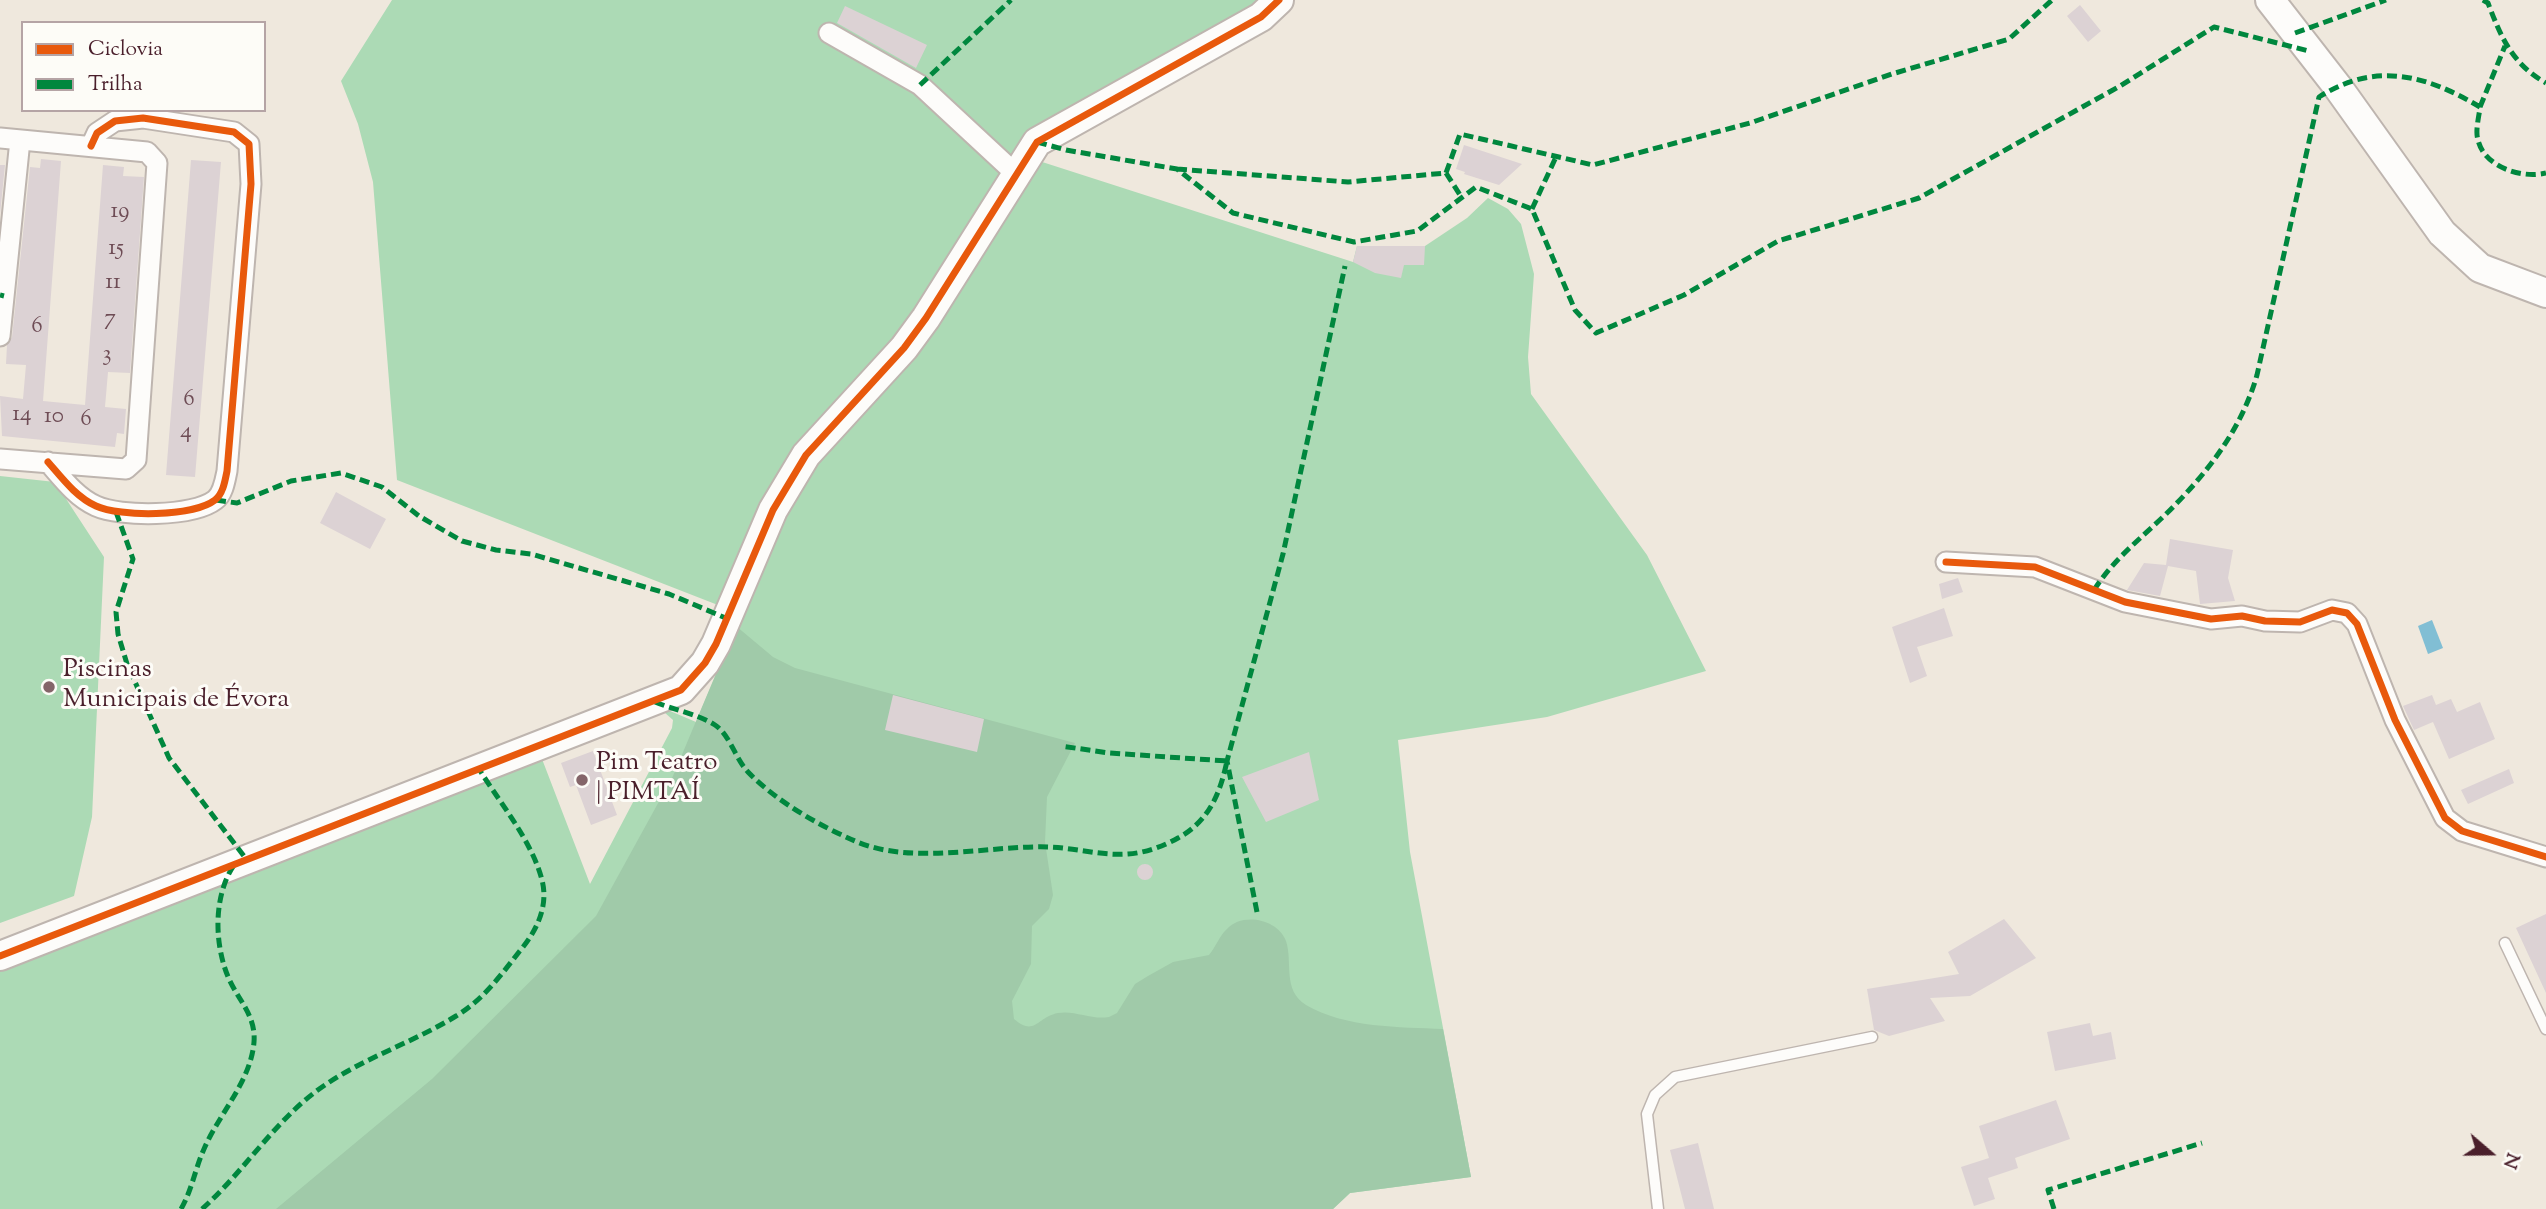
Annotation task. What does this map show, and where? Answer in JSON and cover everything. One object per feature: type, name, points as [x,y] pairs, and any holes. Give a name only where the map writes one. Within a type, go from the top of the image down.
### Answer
[{"type":"street","points":[[0,956],[681,690],[705,663],[716,645],[773,510],[806,455],[904,348],[926,318],[1037,142],[1261,17],[1279,0]]},
{"type":"street","points":[[2270,0],[2337,86],[2442,233],[2480,268],[2546,293]]},
{"type":"street","points":[[829,33],[919,85],[1017,175]]},
{"type":"street","points":[[48,462],[85,499],[107,510],[126,514],[167,512],[212,502],[220,495],[227,471],[251,184],[248,144],[234,132],[144,118],[115,121],[97,133],[91,146]]},
{"type":"street","points":[[0,138],[147,152],[157,163],[136,460],[126,468],[0,459]]},
{"type":"street","points":[[0,336],[20,140]]},
{"type":"street","points":[[1946,562],[2035,567],[2132,604],[2193,613],[2211,619],[2242,616],[2265,621],[2301,622],[2332,610],[2347,612],[2357,624],[2395,720],[2445,818],[2462,831],[2546,857]]},
{"type":"lane","points":[[2505,943],[2546,1029]]},
{"type":"lane","points":[[1658,1209],[1647,1114],[1655,1095],[1675,1077],[1872,1037]]},
{"type":"green space","points":[[392,0],[1261,0],[1253,12],[1017,156],[1010,154],[1000,170],[1004,174],[989,203],[864,383],[723,607],[397,480],[373,182],[358,124],[341,81]]},
{"type":"green space","points":[[1036,160],[1353,262],[1357,246],[1425,246],[1467,218],[1488,198],[1508,209],[1521,224],[1534,274],[1528,357],[1531,394],[1647,555],[1706,671],[1547,717],[1398,740],[1410,852],[1471,1177],[1350,1193],[1333,1209],[0,1209],[0,965],[663,708],[696,722],[774,538],[799,488]],"holes":[[[664,712],[673,720],[672,728],[590,884],[542,759]]]},
{"type":"green space","name":"Piscinas Municipais de Évora","points":[[0,476],[55,482],[104,557],[92,817],[74,896],[0,923]]},
{"type":"green space","points":[[736,626],[773,657],[795,668],[1075,743],[1047,797],[1045,842],[1053,895],[1049,909],[1032,926],[1031,964],[1012,1001],[1014,1019],[1021,1024],[1032,1026],[1058,1013],[1109,1017],[1117,1013],[1135,984],[1173,962],[1209,955],[1224,932],[1234,924],[1250,920],[1268,923],[1282,933],[1286,941],[1291,984],[1299,999],[1306,1005],[1321,1013],[1355,1022],[1391,1027],[1443,1029],[1471,1177],[1350,1193],[1333,1209],[276,1209],[432,1079],[596,916],[673,776]]},
{"type":"water","points":[[2432,620],[2443,648],[2428,654],[2418,626]]},
{"type":"building","points":[[2080,5],[2101,31],[2088,42],[2067,16]]},
{"type":"building","points":[[845,6],[927,45],[916,68],[837,23]]},
{"type":"building","points":[[1464,145],[1522,164],[1499,185],[1464,174],[1465,172],[1456,169]]},
{"type":"building","points":[[41,159],[61,161],[43,401],[85,405],[103,165],[124,167],[123,176],[144,177],[130,373],[108,372],[105,407],[126,409],[124,434],[117,433],[115,447],[2,436],[0,396],[23,399],[26,365],[6,364],[7,345],[12,337],[30,167],[40,168]]},
{"type":"building","points":[[191,160],[221,162],[195,477],[166,475]]},
{"type":"building","points":[[0,165],[5,165],[0,215]]},
{"type":"building","points":[[1357,246],[1425,246],[1424,265],[1404,265],[1401,278],[1375,273],[1353,262]]},
{"type":"building","points":[[336,492],[386,519],[370,549],[320,523]]},
{"type":"building","points":[[2170,539],[2233,550],[2228,578],[2235,601],[2200,604],[2196,571],[2168,566],[2160,596],[2127,590],[2144,563],[2166,565]]},
{"type":"building","points":[[1958,578],[1963,592],[1942,599],[1939,584]]},
{"type":"building","points":[[1944,608],[1953,636],[1917,647],[1927,676],[1910,683],[1892,627]]},
{"type":"building","points":[[893,695],[984,719],[977,752],[885,730]]},
{"type":"building","points":[[2432,695],[2436,705],[2451,699],[2457,712],[2480,702],[2495,739],[2449,759],[2433,722],[2414,730],[2403,706]]},
{"type":"building","points":[[593,751],[617,815],[591,825],[576,785],[570,787],[561,763]]},
{"type":"building","points":[[1309,752],[1319,800],[1266,822],[1242,777]]},
{"type":"building","points":[[2509,769],[2514,783],[2468,804],[2461,790]]},
{"type":"building","points":[[1145,864],[1153,872],[1145,880],[1137,872]]},
{"type":"building","points":[[2546,914],[2546,993],[2516,928]]},
{"type":"building","points":[[2004,919],[2036,958],[1970,996],[1930,998],[1945,1021],[1889,1036],[1874,1030],[1867,989],[1959,974],[1948,952]]},
{"type":"building","points":[[2090,1023],[2093,1036],[2111,1032],[2116,1059],[2055,1071],[2047,1032]]},
{"type":"building","points":[[2056,1100],[2070,1139],[2015,1158],[2018,1168],[1988,1178],[1995,1199],[1974,1206],[1961,1167],[1989,1158],[1979,1126]]},
{"type":"building","points":[[1698,1143],[1714,1209],[1685,1209],[1670,1150]]},
{"type":"marked path","points":[[920,85],[1011,0]]},
{"type":"marked path","points":[[1177,169],[1348,182],[1446,173],[1460,134],[1593,165],[1750,123],[1892,74],[2009,39],[2052,0]]},
{"type":"marked path","points":[[2295,33],[2386,0]]},
{"type":"marked path","points":[[2483,0],[2488,3],[2509,49],[2524,67],[2546,83]]},
{"type":"marked path","points":[[1037,142],[1066,150],[1177,169],[1233,213],[1354,242],[1417,231],[1476,187],[1532,209],[1575,310],[1596,333],[1684,295],[1778,241],[1919,198],[2120,86],[2214,27],[2309,51]]},
{"type":"marked path","points":[[2480,107],[2505,46]]},
{"type":"marked path","points":[[2094,590],[2118,560],[2194,485],[2220,452],[2241,415],[2257,375],[2319,97],[2361,79],[2401,76],[2420,80],[2480,107],[2477,136],[2482,149],[2496,164],[2526,174],[2546,173]]},
{"type":"marked path","points":[[1532,209],[1556,157]]},
{"type":"marked path","points":[[1446,173],[1462,198]]},
{"type":"marked path","points":[[1257,912],[1227,761],[1283,554],[1345,266]]},
{"type":"marked path","points":[[0,295],[4,296]]},
{"type":"marked path","points":[[216,500],[237,503],[291,481],[341,473],[382,487],[419,516],[462,541],[496,550],[531,554],[669,594],[728,619]]},
{"type":"marked path","points":[[116,512],[133,559],[116,612],[118,634],[127,664],[169,758],[247,860]]},
{"type":"marked path","points":[[655,702],[715,725],[725,735],[748,772],[771,793],[798,811],[855,841],[901,852],[951,853],[1026,847],[1118,854],[1148,851],[1178,838],[1198,823],[1212,806],[1227,761],[1109,753],[1061,746]]},
{"type":"marked path","points":[[202,1209],[307,1098],[341,1075],[465,1010],[490,987],[531,936],[540,919],[544,900],[542,880],[531,851],[479,769]]},
{"type":"marked path","points":[[181,1209],[210,1136],[241,1084],[252,1056],[254,1033],[250,1016],[229,979],[218,936],[222,891],[234,865]]},
{"type":"marked path","points":[[2054,1209],[2048,1190],[2202,1143]]},
{"type":"cycle path","points":[[0,956],[681,690],[705,663],[716,644],[773,510],[806,455],[904,348],[926,318],[1037,142],[1261,17],[1279,0]]},
{"type":"cycle path","points":[[48,462],[70,487],[96,506],[107,510],[156,514],[190,510],[215,500],[223,487],[227,471],[251,184],[249,144],[234,132],[143,118],[115,121],[97,133],[91,146]]},
{"type":"cycle path","points":[[1946,562],[2035,567],[2125,602],[2211,619],[2242,616],[2265,621],[2300,622],[2332,610],[2347,613],[2357,624],[2395,720],[2445,818],[2462,831],[2546,857]]},
{"type":"place","name":"Piscinas Municipais de Évora","points":[[49,687]]},
{"type":"place","name":"Pim Teatro | PIMTAÍ","points":[[582,780]]}]
